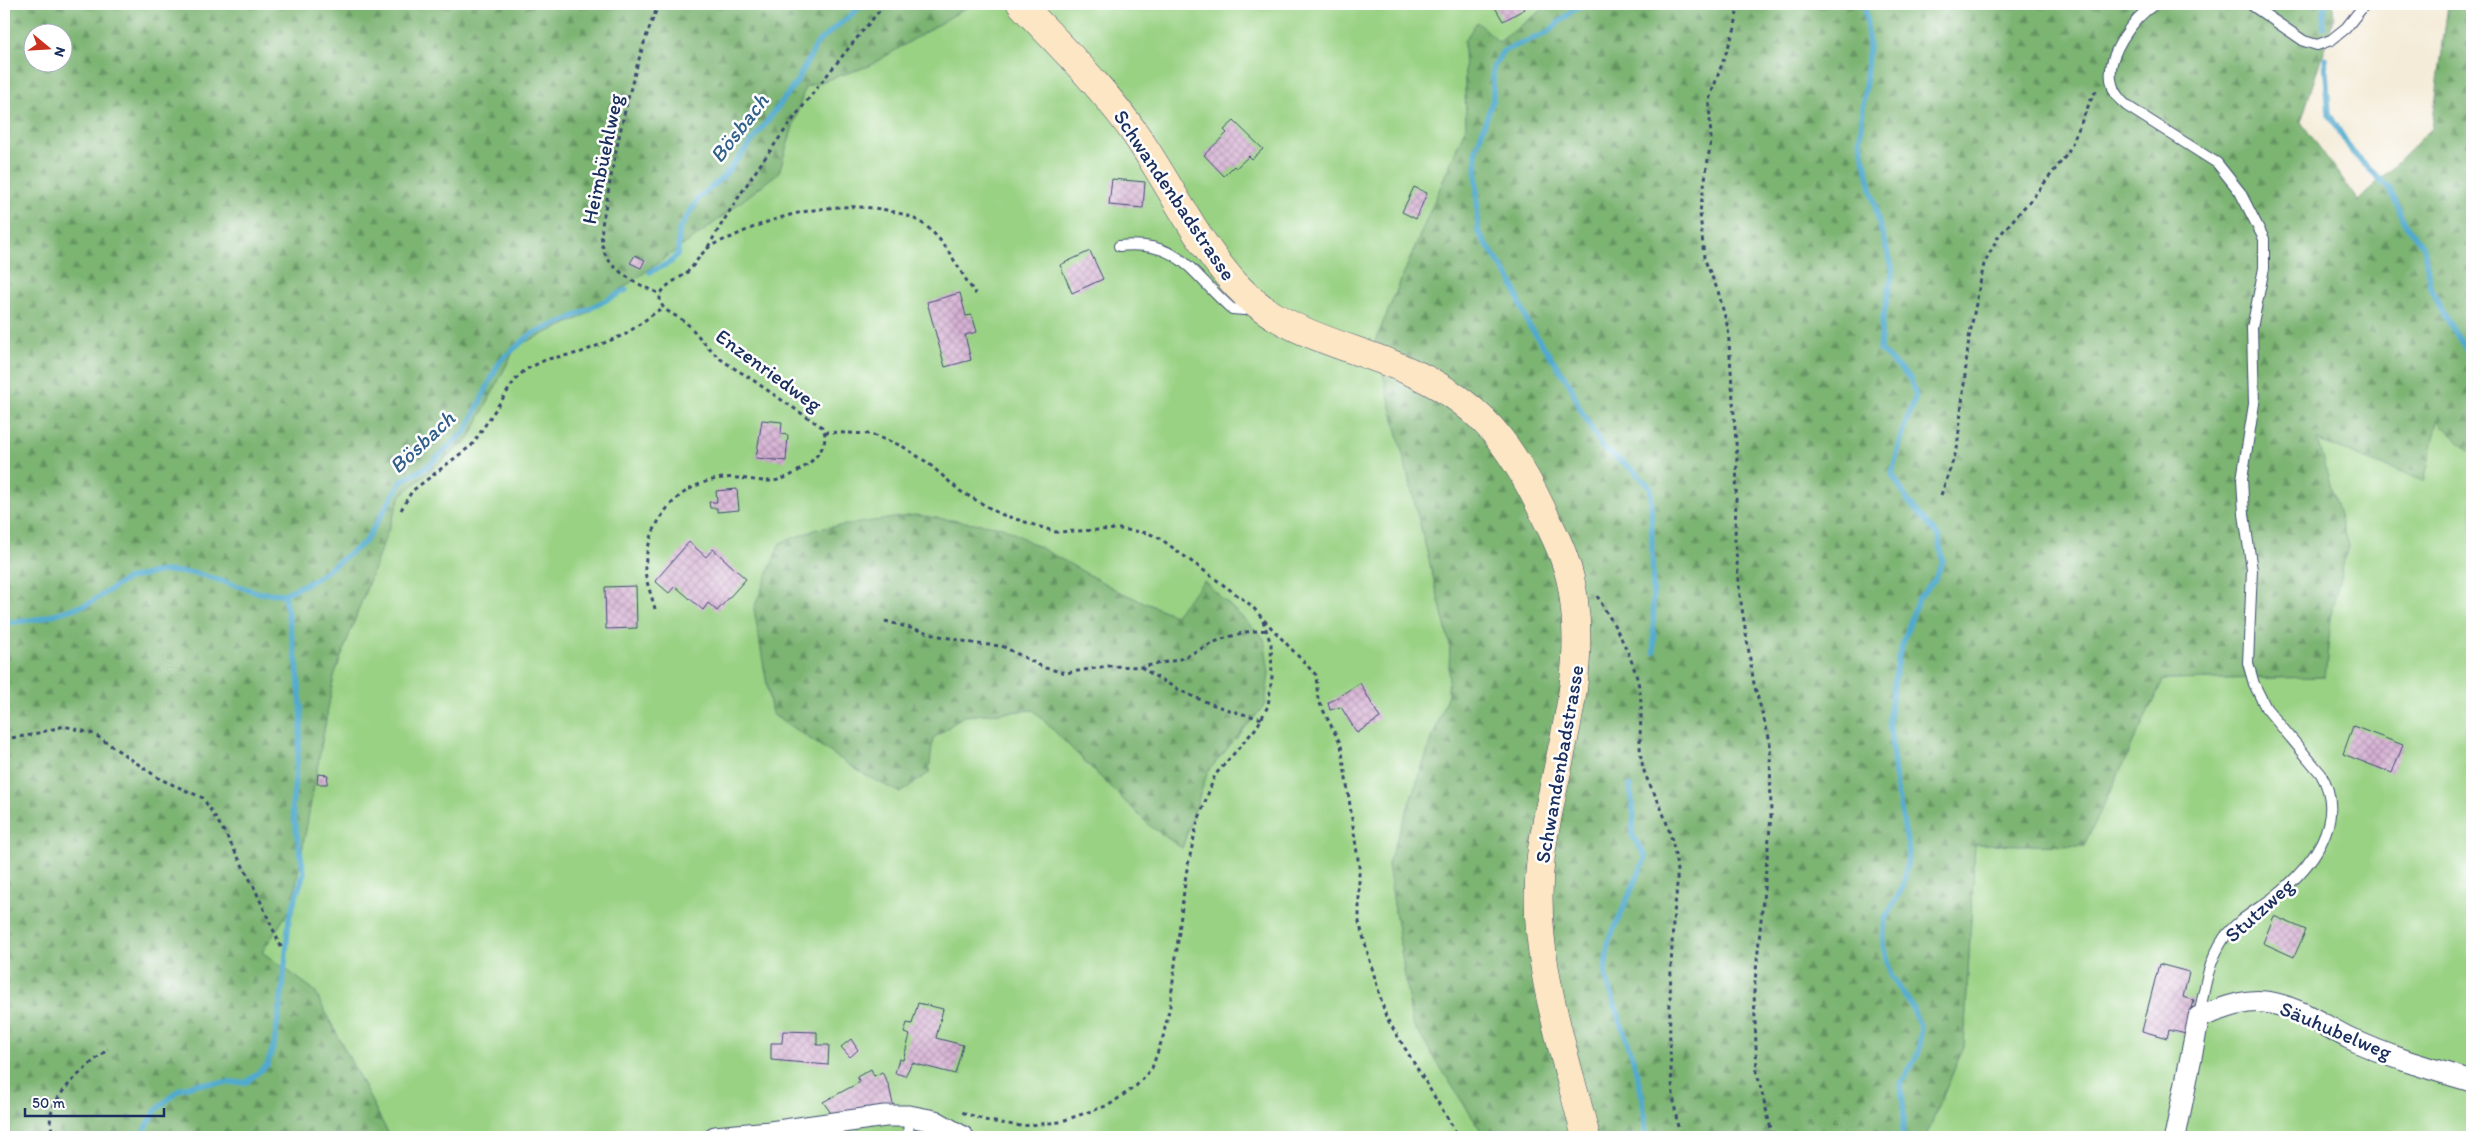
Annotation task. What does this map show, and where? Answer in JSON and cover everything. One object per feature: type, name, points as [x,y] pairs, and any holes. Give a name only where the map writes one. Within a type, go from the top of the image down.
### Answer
[{"type":"street","name":"Schwandenbadstrasse","points":[[1021,4],[1117,110],[1136,136],[1212,254],[1236,285],[1258,305],[1304,333],[1406,369],[1472,408],[1511,450],[1528,478],[1560,548],[1574,599],[1578,641],[1576,679],[1541,858],[1538,899],[1540,930],[1551,1004],[1586,1137]]},
{"type":"street","name":"Säuhubelweg","points":[[2199,1017],[2242,1003],[2264,1002],[2280,1005],[2312,1017],[2371,1047],[2472,1081]]},
{"type":"street","name":"Stutzweg","points":[[2175,1137],[2199,1017]]},
{"type":"street","points":[[714,1137],[770,1132],[885,1116],[909,1116],[936,1121],[963,1137]]},
{"type":"lane","points":[[2111,83],[2112,64],[2119,45],[2146,10],[2155,4]]},
{"type":"lane","points":[[2250,4],[2304,41],[2318,45],[2331,40],[2346,28],[2365,4]]},
{"type":"lane","name":"Stutzweg","points":[[2111,83],[2119,98],[2127,106],[2217,163],[2240,192],[2264,239],[2264,268],[2252,328],[2254,404],[2242,479],[2244,514],[2252,570],[2248,664],[2259,696],[2327,784],[2332,807],[2328,832],[2296,876],[2273,897],[2243,919],[2224,938],[2215,953],[2208,974],[2199,1017]]},
{"type":"lane","points":[[1119,246],[1136,244],[1158,247],[1198,272],[1232,309],[1244,310],[1258,305]]},
{"type":"lane","points":[[908,1137],[909,1116]]},
{"type":"path","name":"Heimbüehlweg","points":[[659,4],[635,78],[612,170],[601,232],[603,250],[617,268],[638,285],[661,294]]},
{"type":"path","points":[[400,510],[412,491],[472,445],[515,380],[525,370],[548,359],[579,353],[626,334],[663,307],[660,301],[661,294],[668,285],[686,273],[707,248],[734,201],[815,89],[885,4]]},
{"type":"path","points":[[1738,4],[1735,28],[1709,100],[1711,140],[1700,212],[1704,258],[1718,291],[1728,328],[1738,457],[1736,540],[1740,596],[1754,684],[1770,741],[1772,817],[1754,992],[1757,1073],[1773,1137]]},
{"type":"path","points":[[1941,495],[1957,449],[1969,338],[1984,264],[1998,237],[2035,195],[2068,152],[2093,95],[2099,88],[2111,83]]},
{"type":"path","points":[[707,248],[744,230],[784,217],[819,209],[848,206],[880,208],[909,216],[929,228],[945,244],[961,274],[976,294]]},
{"type":"path","name":"Enzenriedweg","points":[[655,608],[645,570],[649,544],[654,529],[659,517],[668,506],[696,484],[723,478],[771,481],[784,479],[800,470],[812,460],[822,449],[826,439],[822,428],[716,355],[684,321],[663,307]]},
{"type":"path","points":[[825,432],[870,434],[902,446],[928,463],[960,492],[1000,514],[1056,532],[1120,529],[1148,534],[1178,551],[1252,606],[1316,675],[1318,700],[1341,745],[1359,866],[1359,922],[1386,1017],[1459,1137]]},
{"type":"path","points":[[1596,594],[1619,635],[1637,676],[1641,703],[1639,752],[1644,770],[1661,808],[1674,851],[1677,880],[1673,922],[1670,1051],[1674,1108],[1680,1137]]},
{"type":"path","points":[[988,1121],[1035,1125],[1083,1116],[1109,1105],[1124,1096],[1145,1078],[1152,1068],[1163,1037],[1170,1006],[1186,874],[1197,824],[1215,775],[1263,719],[1268,706],[1272,678],[1271,644],[1268,630],[1262,618]]},
{"type":"path","points":[[885,621],[949,638],[1002,646],[1045,668],[1066,673],[1108,666],[1141,667],[1178,660],[1219,640],[1246,632],[1268,630]]},
{"type":"path","points":[[1141,667],[1171,687],[1216,708],[1263,719]]},
{"type":"path","points":[[4,738],[31,735],[64,726],[94,734],[160,779],[203,798],[238,856],[282,949]]},
{"type":"path","points":[[56,1137],[51,1131],[54,1107],[68,1083],[108,1049]]},
{"type":"green space","points":[[4,4],[972,4],[869,66],[805,87],[779,172],[705,230],[580,318],[516,346],[469,439],[401,495],[334,676],[292,906],[262,952],[314,990],[390,1137],[4,1137]]},
{"type":"green space","points":[[972,4],[1546,4],[1542,10],[1499,42],[1464,41],[1466,126],[1375,342],[1450,645],[1448,694],[1388,864],[1412,1023],[1485,1137],[390,1137],[314,990],[262,952],[292,906],[334,676],[401,495],[469,439],[516,346],[580,318],[705,230],[779,172],[805,87],[869,66]],"holes":[[[1120,592],[1174,615],[1265,705],[1208,771],[1182,848],[1150,826],[1033,710],[963,716],[933,739],[900,793],[865,775],[772,714],[754,608]]]},
{"type":"green space","points":[[1546,4],[2333,4],[2334,17],[2301,122],[2358,201],[2432,128],[2448,4],[2472,4],[2472,454],[2438,421],[2424,481],[2317,440],[2348,546],[2332,608],[2325,677],[2163,680],[2084,846],[1975,844],[1964,1046],[1927,1134],[1923,1137],[1485,1137],[1412,1023],[1388,864],[1448,694],[1450,645],[1375,342],[1466,126],[1464,41],[1477,22],[1499,42],[1542,10]]},
{"type":"green space","points":[[2438,420],[2472,454],[2472,1137],[1923,1137],[1927,1134],[1964,1046],[1975,844],[2084,846],[2163,680],[2325,677],[2332,608],[2348,546],[2317,440],[2424,481]]},
{"type":"green space","points":[[915,515],[1003,527],[1120,592],[1174,615],[1204,581],[1264,638],[1269,673],[1265,705],[1208,771],[1182,848],[1150,826],[1033,710],[963,716],[933,739],[929,773],[900,793],[865,775],[772,714],[754,608],[780,543],[817,529]]},
{"type":"building","points":[[1493,4],[1522,4],[1525,9],[1503,21]]},
{"type":"building","points":[[1234,121],[1263,149],[1252,159],[1249,156],[1236,168],[1234,166],[1224,176],[1204,155],[1227,133],[1224,130]]},
{"type":"building","points":[[1112,179],[1145,182],[1143,208],[1109,205]]},
{"type":"building","points":[[1414,187],[1427,193],[1416,219],[1402,212]]},
{"type":"building","points":[[1090,251],[1103,279],[1072,293],[1060,265]]},
{"type":"building","points":[[635,255],[645,260],[641,268],[630,263]]},
{"type":"building","points":[[960,293],[966,316],[972,315],[977,332],[965,335],[971,360],[945,367],[927,302]]},
{"type":"building","points":[[762,420],[782,422],[781,434],[788,435],[786,461],[756,458]]},
{"type":"building","points":[[737,489],[739,510],[717,512],[717,508],[710,508],[709,502],[717,502],[716,491]]},
{"type":"building","points":[[689,542],[706,557],[713,549],[746,579],[717,611],[708,603],[703,610],[675,586],[669,593],[655,581]]},
{"type":"building","points":[[636,586],[637,628],[606,629],[605,587]]},
{"type":"building","points":[[1360,683],[1380,718],[1357,733],[1341,707],[1330,710],[1328,703]]},
{"type":"building","points":[[2353,726],[2403,745],[2392,773],[2343,754]]},
{"type":"building","points":[[318,774],[328,775],[327,784],[317,784]]},
{"type":"building","points":[[2274,916],[2306,930],[2294,957],[2263,943]]},
{"type":"building","points":[[2159,964],[2189,972],[2183,997],[2194,1000],[2186,1034],[2169,1030],[2167,1038],[2142,1031]]},
{"type":"building","points":[[918,1003],[943,1009],[936,1038],[963,1045],[955,1074],[912,1063],[905,1076],[895,1073],[899,1059],[903,1060],[910,1035],[904,1033],[907,1023],[912,1024]]},
{"type":"building","points":[[783,1031],[817,1032],[817,1045],[829,1045],[828,1065],[771,1060],[771,1043],[782,1043]]},
{"type":"building","points":[[851,1039],[858,1050],[850,1057],[841,1047]]},
{"type":"building","points":[[871,1069],[874,1076],[882,1072],[889,1086],[894,1109],[834,1117],[823,1102],[860,1082],[857,1077]]},
{"type":"waterway","name":"Bösbach","points":[[650,272],[671,262],[678,253],[679,230],[698,199],[723,177],[753,140],[796,83],[818,42],[864,4]]},
{"type":"waterway","points":[[1587,4],[1572,11],[1547,33],[1503,51],[1493,68],[1493,99],[1476,150],[1478,232],[1512,282],[1528,324],[1571,386],[1579,407],[1603,448],[1633,470],[1651,488],[1654,652]]},
{"type":"waterway","points":[[1865,4],[1869,47],[1860,140],[1879,223],[1893,270],[1882,323],[1880,350],[1910,378],[1916,396],[1904,428],[1892,474],[1908,501],[1939,537],[1943,561],[1935,579],[1918,599],[1898,658],[1889,718],[1896,784],[1909,852],[1903,887],[1885,919],[1883,946],[1891,975],[1910,1003],[1921,1028],[1919,1052],[1901,1084],[1904,1114],[1902,1137]]},
{"type":"waterway","points":[[2323,27],[2325,4]]},
{"type":"waterway","points":[[2325,58],[2329,114],[2353,153],[2390,189],[2404,221],[2424,248],[2430,285],[2443,313],[2471,357],[2472,375]]},
{"type":"waterway","name":"Bösbach","points":[[4,623],[39,619],[88,604],[127,579],[162,571],[196,573],[260,593],[284,594],[314,580],[365,542],[402,481],[428,466],[466,431],[500,361],[530,335],[569,319],[626,290]]},
{"type":"waterway","points":[[141,1137],[156,1110],[180,1089],[197,1084],[247,1082],[267,1065],[274,1045],[283,987],[289,918],[304,873],[292,807],[302,717],[297,664],[284,594]]},
{"type":"waterway","points":[[1630,786],[1634,816],[1632,835],[1646,857],[1608,943],[1605,975],[1632,1055],[1643,1099],[1646,1137]]}]
